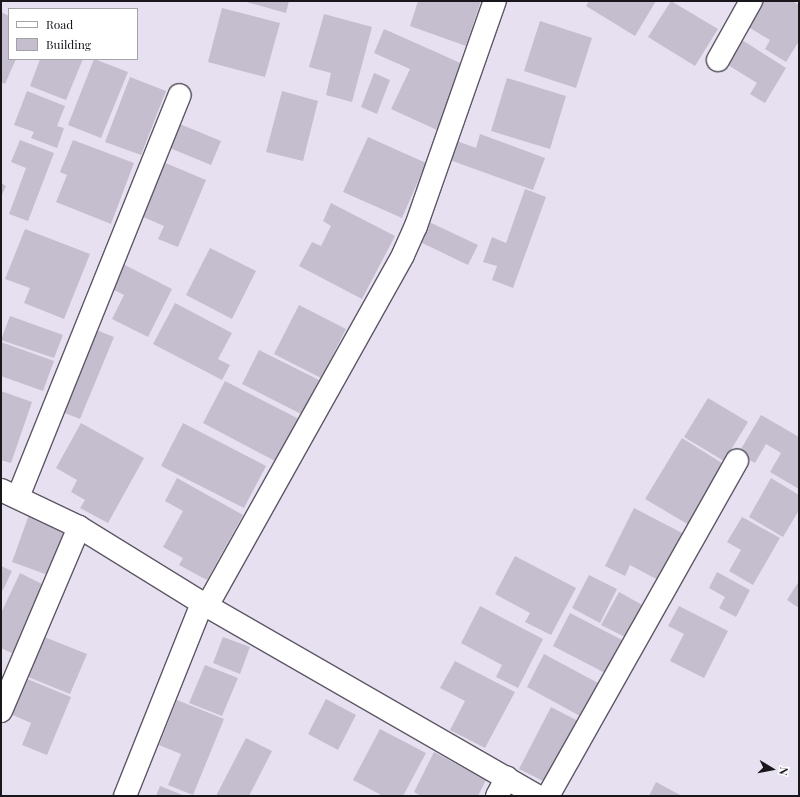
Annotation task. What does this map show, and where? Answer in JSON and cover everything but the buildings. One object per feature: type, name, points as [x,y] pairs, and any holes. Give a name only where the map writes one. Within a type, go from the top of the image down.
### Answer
[{"type":"street","points":[[125,796],[205,604],[403,255],[416,226],[495,1]]},
{"type":"street","points":[[718,60],[751,1]]},
{"type":"street","points":[[180,95],[10,493],[79,527],[205,604],[507,777],[537,796]]},
{"type":"street","points":[[548,796],[738,461]]},
{"type":"street","points":[[1,711],[79,527]]},
{"type":"street","points":[[497,796],[507,777]]}]
